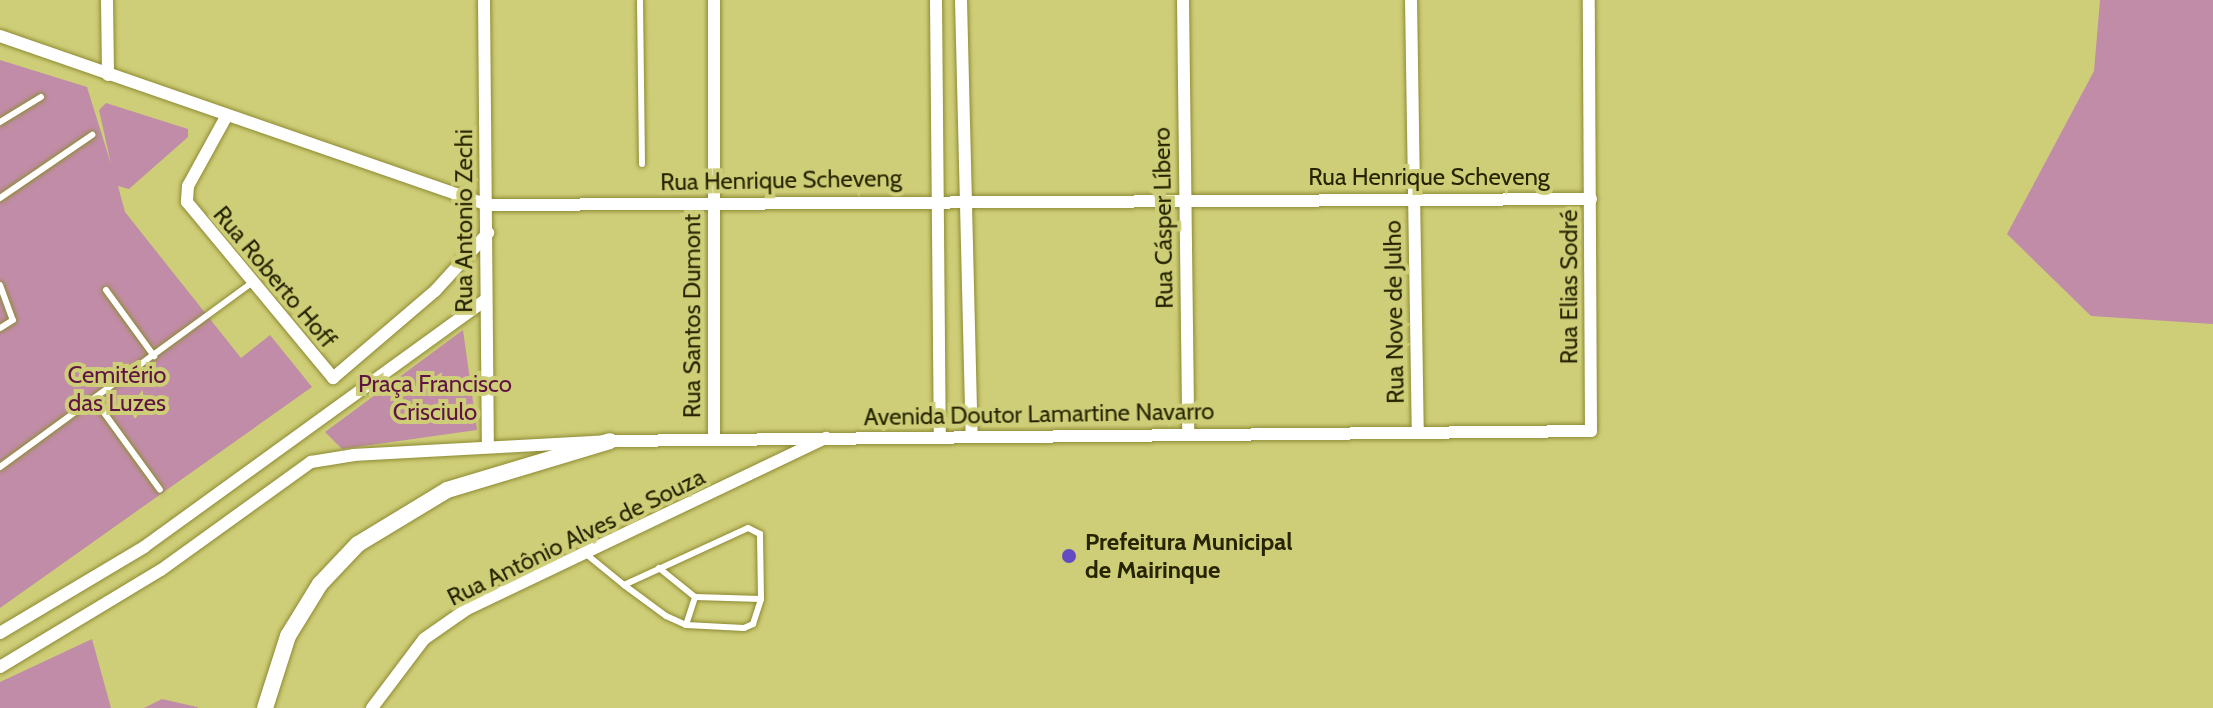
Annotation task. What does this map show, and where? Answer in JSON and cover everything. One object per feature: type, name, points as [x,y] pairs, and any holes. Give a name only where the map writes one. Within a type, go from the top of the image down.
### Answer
[{"type":"street","points":[[107,0],[108,75]]},
{"type":"street","name":"Rua Antonio Zechi","points":[[484,0],[488,443]]},
{"type":"street","name":"Rua Santos Dumont","points":[[714,0],[714,440]]},
{"type":"street","points":[[936,0],[940,437]]},
{"type":"street","points":[[961,0],[972,437]]},
{"type":"street","name":"Rua Cásper Líbero","points":[[1183,0],[1188,435]]},
{"type":"street","name":"Rua Nove de Julho","points":[[1411,0],[1418,432]]},
{"type":"street","name":"Rua Elias Sodré","points":[[1589,0],[1591,431]]},
{"type":"street","name":"Rua Henrique Scheveng","points":[[0,36],[226,117],[488,205],[938,200],[1591,199]]},
{"type":"street","name":"Rua Roberto Hoff","points":[[226,117],[188,186],[187,202],[251,283],[333,378],[435,291],[488,233]]},
{"type":"street","points":[[0,633],[144,547],[486,299]]},
{"type":"street","name":"Avenida Doutor Lamartine Navarro","points":[[0,667],[161,570],[311,462],[488,443],[1591,431]]},
{"type":"street","name":"Rua Antônio Alves de Souza","points":[[372,708],[424,639],[467,609],[826,438]]},
{"type":"street","points":[[265,708],[288,636],[320,584],[358,544],[447,490],[610,441]]},
{"type":"lane","points":[[640,0],[642,164]]},
{"type":"lane","points":[[0,122],[41,97]]},
{"type":"lane","points":[[0,198],[92,135]]},
{"type":"lane","points":[[0,467],[251,283]]},
{"type":"lane","points":[[0,285],[13,320],[0,328]]},
{"type":"lane","points":[[106,290],[154,356]]},
{"type":"lane","points":[[94,399],[160,490]]},
{"type":"lane","points":[[586,554],[624,585],[686,625],[744,628],[753,624],[761,599],[756,529],[624,585]]},
{"type":"lane","points":[[659,568],[695,597],[761,599]]},
{"type":"lane","points":[[686,625],[695,597]]},
{"type":"green space","points":[[2100,0],[2213,0],[2213,324],[2091,316],[2007,234],[2094,71]]},
{"type":"green space","name":"Cemitério das Luzes","points":[[0,60],[87,87],[111,164],[99,110],[106,103],[188,129],[188,137],[129,189],[118,186],[125,212],[241,358],[270,335],[312,387],[0,608]]},
{"type":"green space","name":"Praça Francisco Crisciulo","points":[[463,330],[477,430],[342,449],[325,432]]},
{"type":"green space","points":[[92,639],[111,708],[0,708],[0,682]]},
{"type":"green space","points":[[162,699],[197,707],[198,708],[144,708]]},
{"type":"place","name":"Prefeitura Municipal de Mairinque","points":[[1069,556]]}]
